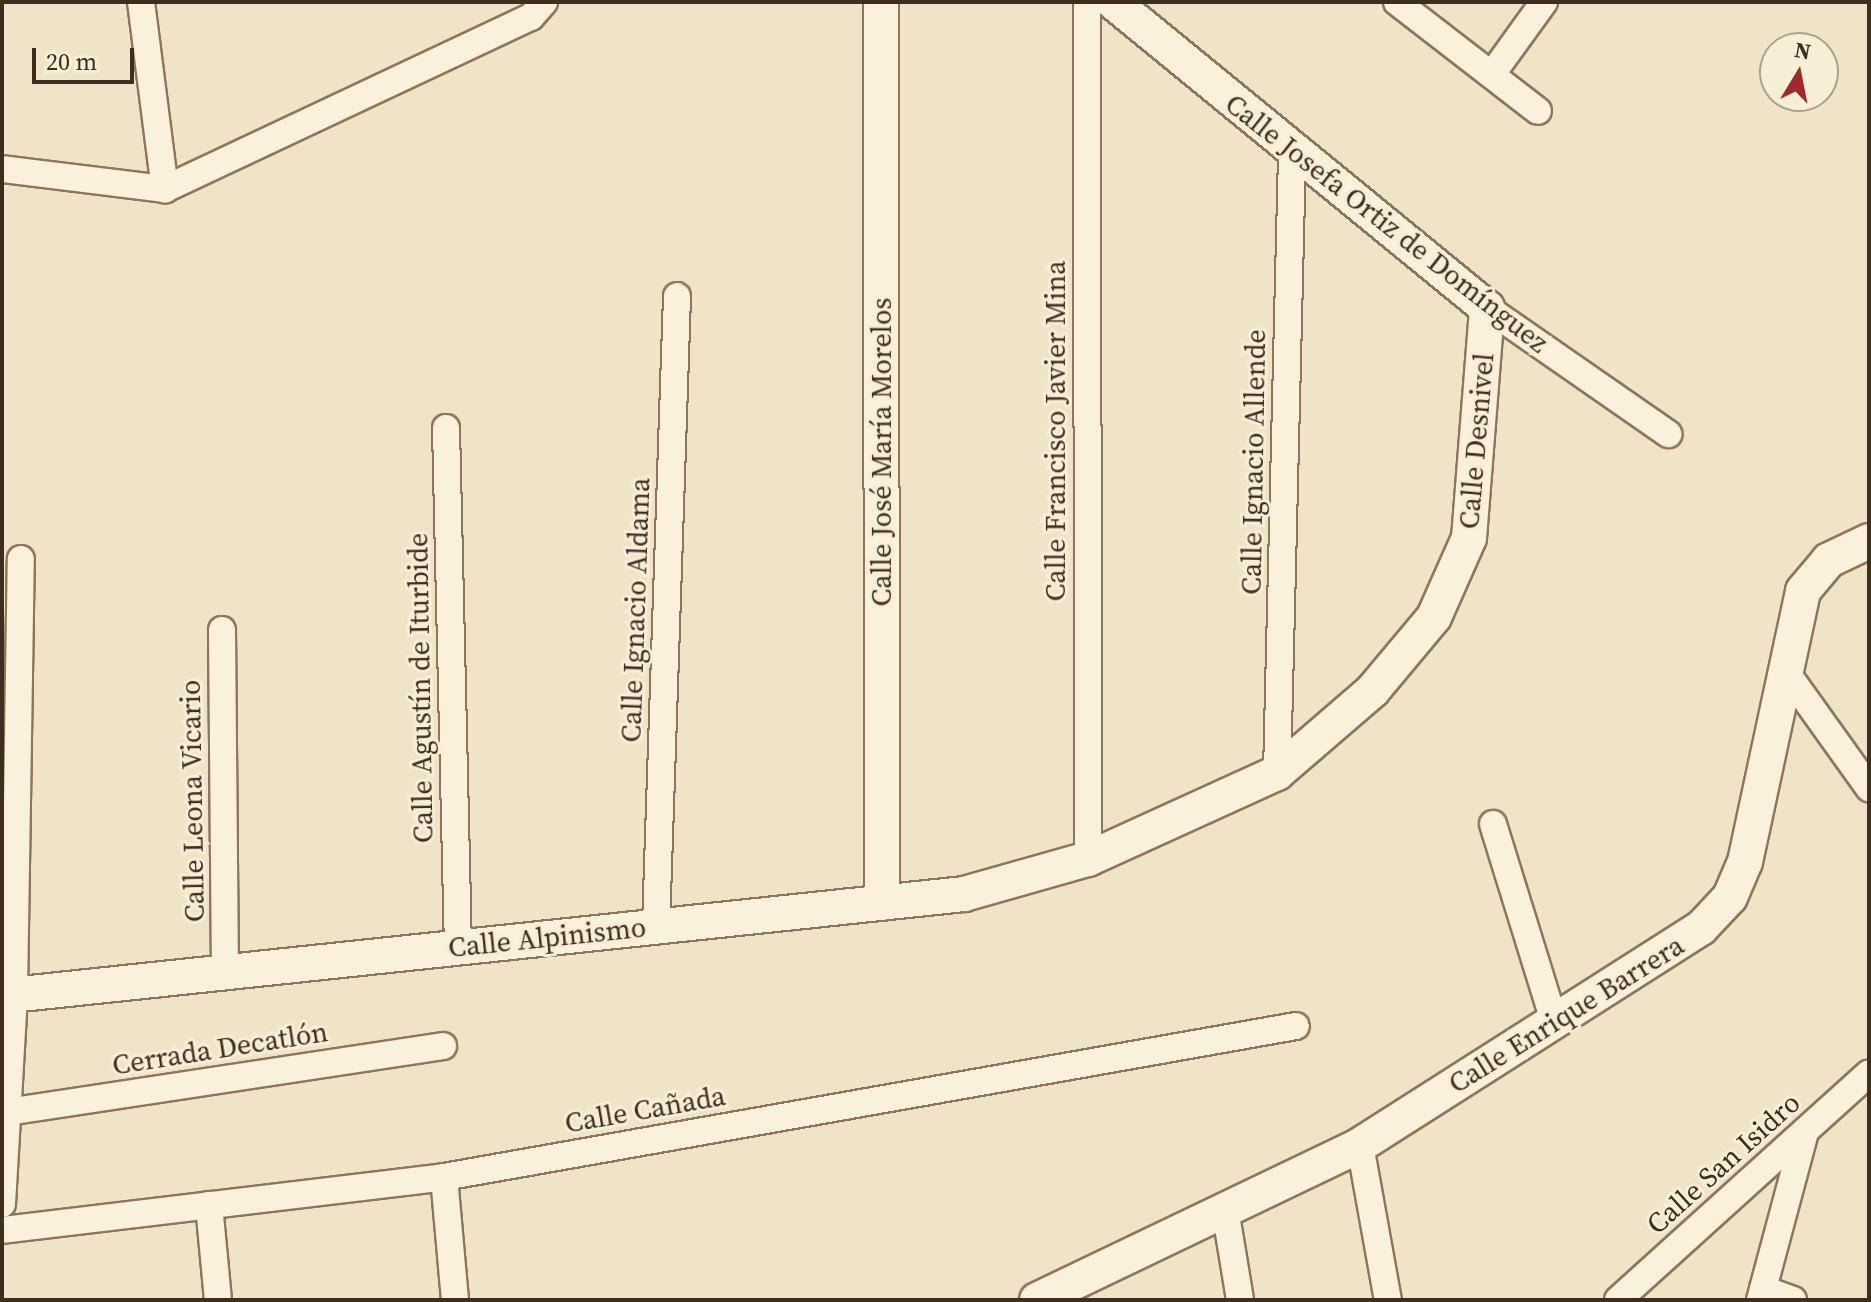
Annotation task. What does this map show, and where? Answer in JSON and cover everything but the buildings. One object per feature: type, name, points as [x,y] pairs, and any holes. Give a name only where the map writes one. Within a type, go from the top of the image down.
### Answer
[{"type":"street","points":[[141,2],[165,189]]},
{"type":"street","name":"Calle José María Morelos","points":[[881,2],[882,903]]},
{"type":"street","name":"Calle Francisco Javier Mina","points":[[1087,2],[1088,859]]},
{"type":"street","name":"Calle Josefa Ortiz de Domínguez","points":[[1113,2],[1292,153],[1487,308],[1668,434]]},
{"type":"street","points":[[1397,2],[1538,111]]},
{"type":"street","points":[[1492,74],[1544,2]]},
{"type":"street","points":[[2,169],[165,189],[537,7]]},
{"type":"street","name":"Calle Ignacio Allende","points":[[1277,773],[1292,153]]},
{"type":"street","name":"Calle Ignacio Aldama","points":[[656,926],[677,296]]},
{"type":"street","name":"Calle Desnivel","points":[[1088,859],[1277,773],[1373,690],[1434,617],[1469,538],[1487,308]]},
{"type":"street","name":"Calle Agustín de Iturbide","points":[[446,428],[458,947]]},
{"type":"street","name":"Calle Enrique Barrera","points":[[1037,1300],[1360,1145],[1701,928],[1730,897],[1745,862],[1786,672],[1787,641],[1803,591],[1829,560],[1869,541]]},
{"type":"street","points":[[2,1204],[21,559]]},
{"type":"street","name":"Calle Leona Vicario","points":[[222,630],[225,971]]},
{"type":"street","points":[[1786,672],[1869,788]]},
{"type":"street","points":[[1493,824],[1554,1021]]},
{"type":"street","name":"Calle Alpinismo","points":[[8,995],[964,894],[1088,859]]},
{"type":"street","name":"Calle Cañada","points":[[2,1230],[444,1177],[1296,1026]]},
{"type":"street","name":"Cerrada Decatlón","points":[[7,1112],[443,1046]]},
{"type":"street","name":"Calle San Isidro","points":[[1618,1300],[1804,1136],[1868,1070]]},
{"type":"street","points":[[1793,1300],[1762,1295],[1804,1136]]},
{"type":"street","points":[[1360,1145],[1388,1300]]},
{"type":"street","points":[[444,1177],[455,1300]]},
{"type":"street","points":[[209,1205],[218,1300]]},
{"type":"street","points":[[1225,1209],[1240,1300]]}]
